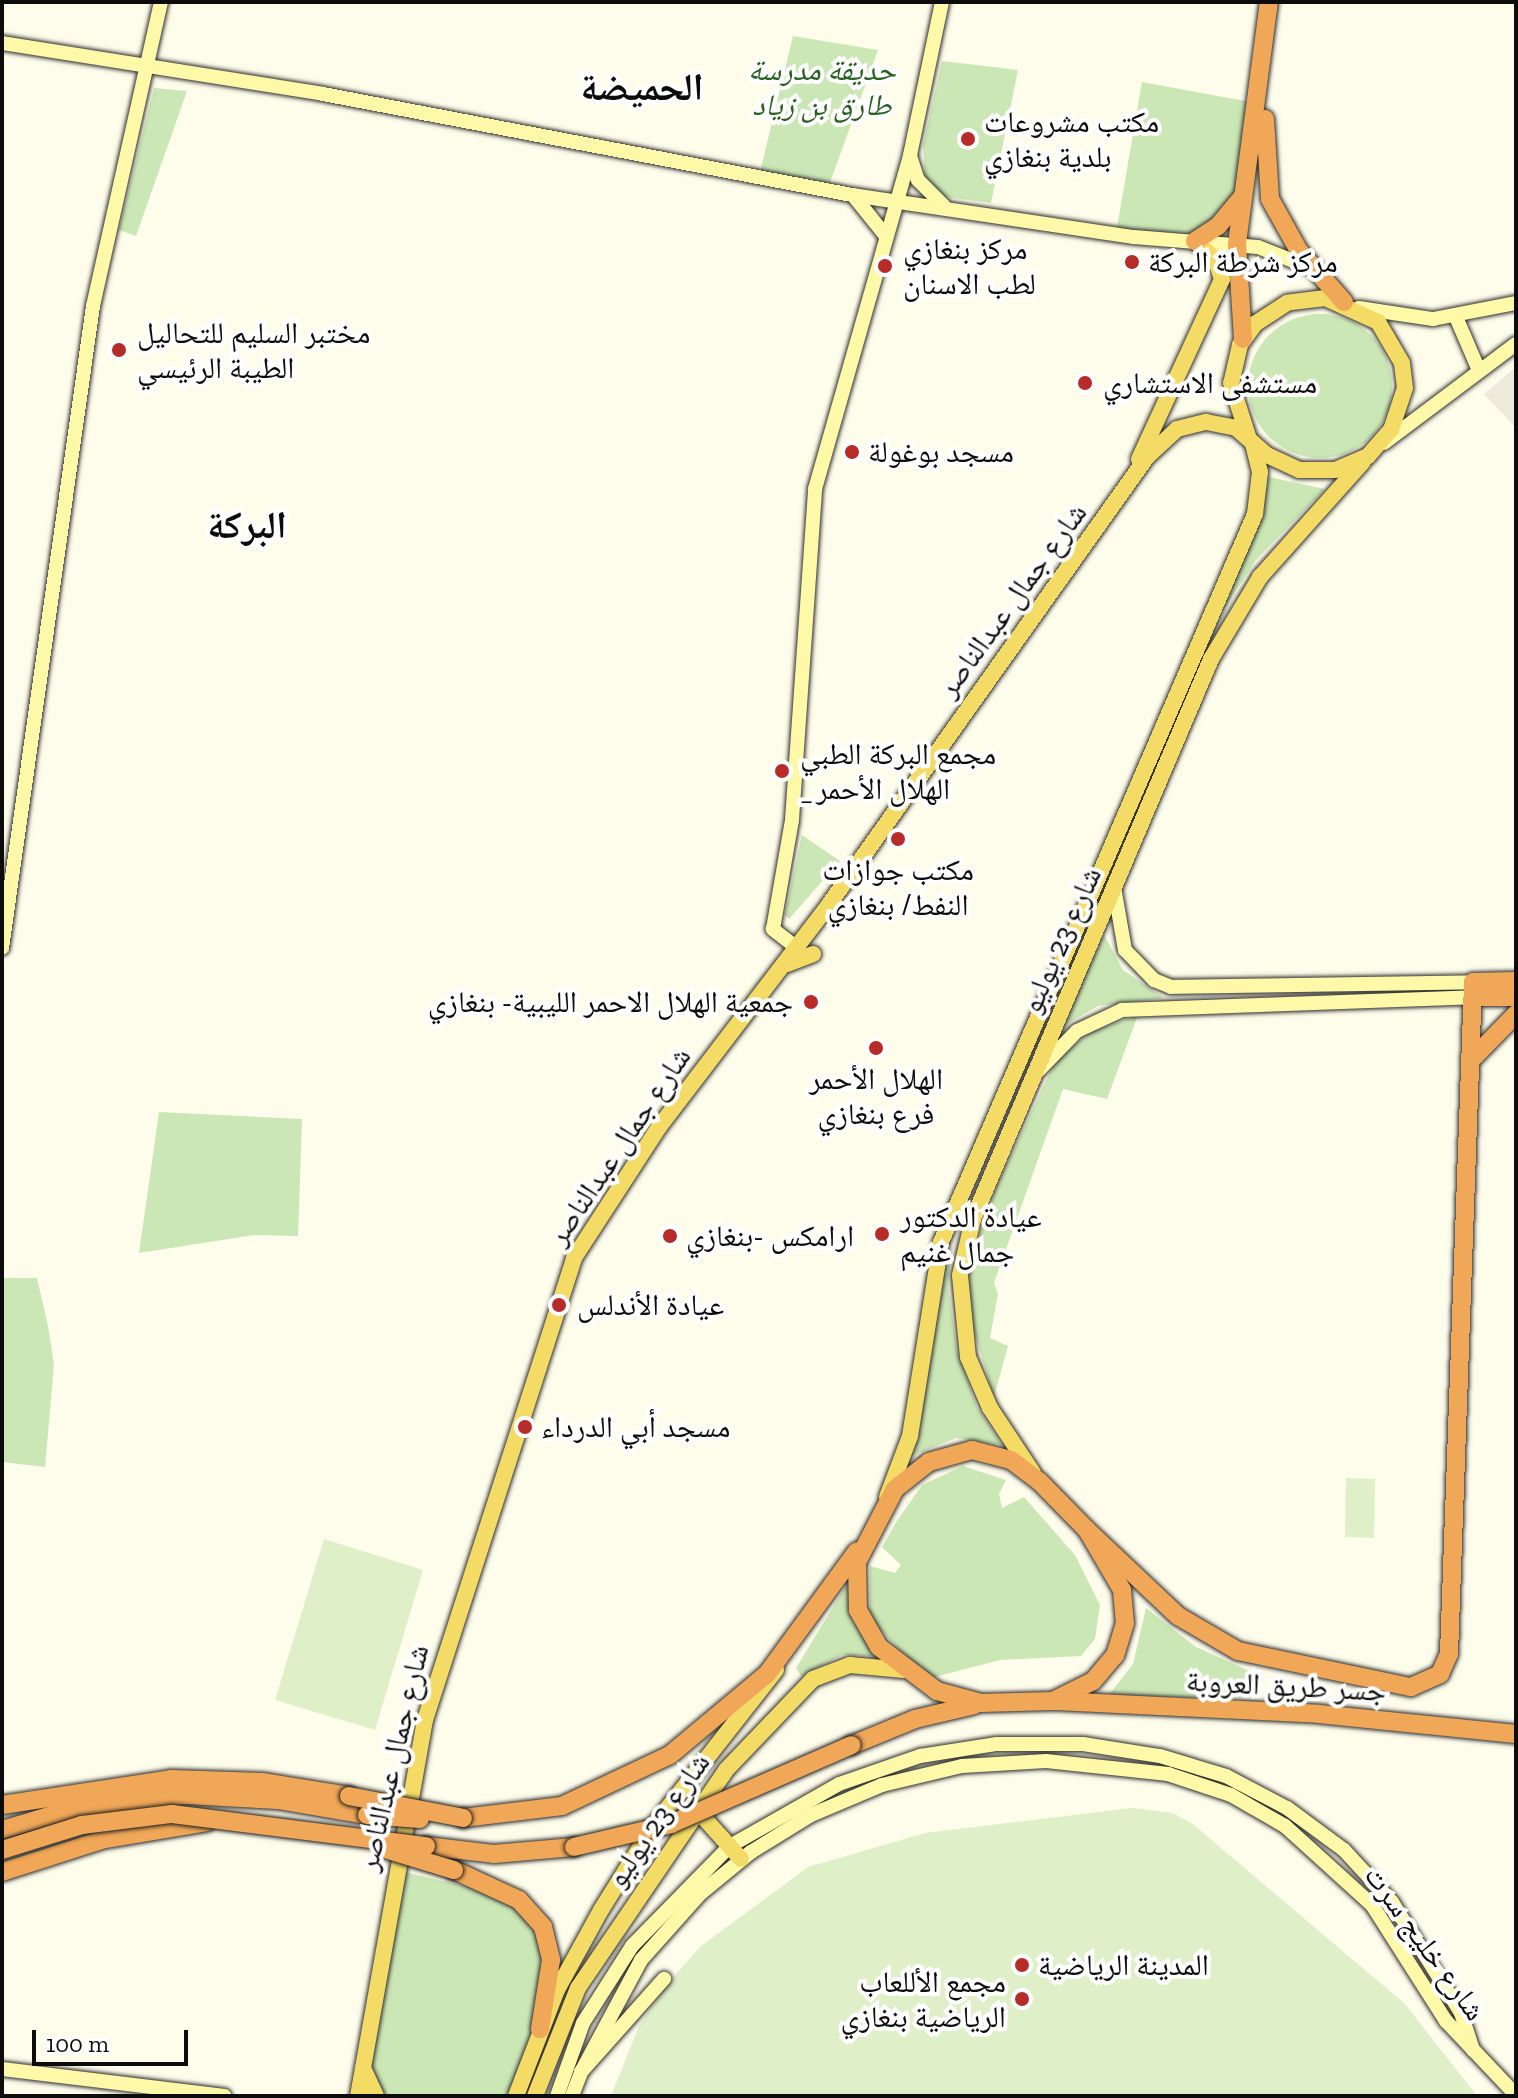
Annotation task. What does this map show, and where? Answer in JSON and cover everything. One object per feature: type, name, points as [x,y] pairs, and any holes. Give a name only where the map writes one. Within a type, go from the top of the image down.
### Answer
[{"type":"highway","points":[[1243,339],[1237,244],[1269,2]]},
{"type":"highway","points":[[1278,2],[1263,148],[1265,183],[1286,233],[1315,270],[1351,305]]},
{"type":"highway","points":[[1195,241],[1228,217],[1244,189],[1265,183]]},
{"type":"highway","points":[[1473,989],[1516,981]]},
{"type":"highway","points":[[1473,989],[1516,997]]},
{"type":"highway","points":[[2,1830],[79,1807],[186,1795],[278,1800],[391,1818],[533,1814],[626,1781],[731,1708],[785,1654],[864,1543],[884,1506],[909,1476],[961,1451],[1001,1456],[1039,1481],[1178,1616],[1254,1657],[1411,1687],[1432,1681],[1449,1654],[1473,1058],[1473,989]]},
{"type":"highway","points":[[1473,1058],[1516,1014]]},
{"type":"highway","points":[[2,1850],[119,1818],[242,1819],[364,1840],[494,1854],[574,1847],[671,1824],[915,1719],[981,1703],[1053,1701],[1101,1673],[1123,1635],[1119,1581],[1087,1530]]},
{"type":"highway","points":[[864,1543],[857,1562],[858,1610],[872,1639],[904,1670],[937,1691],[981,1703]]},
{"type":"highway","name":"جسر طريق العروبة","points":[[1053,1701],[1334,1715],[1516,1734]]},
{"type":"highway","points":[[2,1805],[171,1779],[262,1782],[463,1818]]},
{"type":"highway","points":[[2,1872],[141,1831],[242,1819]]},
{"type":"highway","points":[[364,1840],[454,1870],[519,1900],[543,1927],[551,1960],[540,2029]]},
{"type":"main road","points":[[2,948],[93,306],[161,2]]},
{"type":"main road","points":[[797,948],[773,929],[792,820],[815,489],[910,155],[942,2]]},
{"type":"main road","points":[[2,43],[148,71],[323,94],[852,195],[1237,244],[1315,270]]},
{"type":"main road","points":[[910,155],[926,191],[948,209]]},
{"type":"main road","points":[[852,195],[885,235]]},
{"type":"main road","points":[[1134,476],[1222,279],[1215,259],[1195,241]]},
{"type":"main road","points":[[1516,303],[1456,317],[1408,319],[1351,305],[1287,303],[1243,339],[1231,383],[1251,441],[1282,464],[1317,472],[1371,454],[1478,368],[1516,344]]},
{"type":"main road","points":[[1351,305],[1378,322],[1402,363],[1401,411],[1371,454]]},
{"type":"main road","points":[[1456,317],[1478,368]]},
{"type":"main road","name":"شارع جمال عبدالناصر","points":[[358,2096],[425,1720],[564,1284],[587,1236],[659,1127],[797,948],[1161,442],[1191,424],[1221,424],[1251,441]]},
{"type":"main road","name":"شارع 23 يوليو","points":[[884,1506],[910,1436],[941,1242],[1255,514],[1260,472],[1251,441]]},
{"type":"main road","name":"شارع 23 يوليو","points":[[1039,1481],[977,1381],[959,1305],[973,1219],[1028,1083],[1232,618],[1260,577],[1371,454]]},
{"type":"main road","points":[[1114,887],[1125,950],[1154,980],[1171,987],[1473,989]]},
{"type":"main road","points":[[779,969],[813,954]]},
{"type":"main road","points":[[1028,1083],[1077,1031],[1122,1010],[1473,989]]},
{"type":"main road","name":"شارع 23 يوليو","points":[[517,2093],[540,2029],[571,1962],[652,1828],[785,1654]]},
{"type":"main road","name":"شارع 23 يوليو","points":[[535,2095],[578,1988],[696,1809],[813,1679],[850,1665],[904,1670]]},
{"type":"main road","name":"شارع خليج سرت","points":[[557,2096],[583,2023],[614,1971],[677,1894],[736,1853],[845,1799],[938,1770],[1046,1761],[1168,1774],[1264,1813],[1342,1871],[1386,1923],[1446,2021],[1516,2095]]},
{"type":"main road","points":[[696,1809],[736,1853]]},
{"type":"main road","name":"شارع خليج سرت","points":[[581,2072],[641,1960],[736,1853]]},
{"type":"main road","points":[[572,2096],[581,2072],[664,1979]]},
{"type":"main road","points":[[362,2063],[376,2096]]},
{"type":"main road","points":[[2,2069],[224,2096]]},
{"type":"green space","name":"حديقة مدرسة طارق بن زياد","points":[[793,36],[878,50],[828,188],[759,176]]},
{"type":"green space","points":[[942,61],[1018,70],[991,203],[938,196],[925,179],[923,145]]},
{"type":"green space","points":[[1142,82],[1256,103],[1242,193],[1194,239],[1116,233]]},
{"type":"green space","points":[[154,88],[187,91],[136,236],[119,230]]},
{"type":"green space","points":[[1320,314],[1348,319],[1371,335],[1387,358],[1392,386],[1387,414],[1371,437],[1348,453],[1320,458],[1292,453],[1269,437],[1253,414],[1248,386],[1253,358],[1269,335],[1292,319]]},
{"type":"green space","points":[[1269,477],[1325,489],[1256,560],[1216,621],[1262,516]]},
{"type":"green space","points":[[802,835],[840,861],[789,919],[785,915]]},
{"type":"green space","points":[[1104,935],[1123,970],[1164,998],[1098,1006],[1058,1029]]},
{"type":"green space","points":[[1138,1015],[1107,1099],[1063,1089],[994,1283],[998,1294],[990,1338],[1008,1346],[994,1397],[968,1312],[968,1268],[997,1185],[1055,1062],[1089,1033]]},
{"type":"green space","points":[[159,1112],[302,1119],[298,1236],[254,1235],[139,1253]]},
{"type":"green space","points":[[946,1249],[952,1251],[948,1285],[957,1350],[977,1407],[1002,1445],[956,1438],[909,1457]]},
{"type":"green space","points":[[2,1278],[37,1278],[48,1326],[54,1365],[45,1467],[2,1462]]},
{"type":"green space","points":[[963,1466],[1006,1480],[999,1494],[1002,1508],[1024,1497],[1075,1555],[1100,1605],[1095,1639],[1081,1656],[1000,1660],[927,1679],[870,1619],[870,1566],[895,1573],[901,1565],[882,1547],[897,1521],[922,1485]]},
{"type":"green space","points":[[1346,1478],[1375,1479],[1374,1538],[1345,1537]]},
{"type":"green space","points":[[324,1539],[423,1570],[375,1730],[275,1700]]},
{"type":"green space","points":[[847,1584],[852,1620],[875,1656],[842,1655],[801,1676],[796,1668]]},
{"type":"green space","points":[[1146,1608],[1196,1647],[1256,1674],[1253,1698],[1108,1696],[1133,1664]]},
{"type":"green space","name":"المدينة الرياضية","points":[[1132,1808],[1173,1813],[1194,1825],[1405,2004],[1477,2096],[611,2096],[639,2026],[668,1983],[701,1946],[808,1867],[925,1833]]},
{"type":"green space","points":[[400,1871],[494,1893],[533,1917],[546,1950],[537,2024],[510,2096],[384,2096],[366,2062]]},
{"type":"shaded area","points":[[1516,367],[1516,428],[1484,394]]},
{"type":"place","name":"مكتب مشروعات بلدية بنغازي","points":[[968,139]]},
{"type":"place","name":"مركز شرطة البركة","points":[[1132,262]]},
{"type":"place","name":"مركز بنغازي لطب الاسنان","points":[[885,266]]},
{"type":"place","name":"مختبر السليم للتحاليل الطيبة الرئيسي","points":[[119,350]]},
{"type":"place","name":"مستشفى الاستشاري","points":[[1085,383]]},
{"type":"place","name":"مسجد بوغولة","points":[[852,452]]},
{"type":"place","name":"مجمع البركة الطبي _الهلال الأحمر","points":[[782,771]]},
{"type":"place","name":"مكتب جوازات النفط/ بنغازي","points":[[898,839]]},
{"type":"place","name":"جمعية الهلال الاحمر الليبية- بنغازي","points":[[811,1002]]},
{"type":"place","name":"الهلال الأحمر فرع بنغازي","points":[[876,1048]]},
{"type":"place","name":"عيادة الدكتور جمال غنيم","points":[[882,1234]]},
{"type":"place","name":"ارامكس -بنغازي","points":[[670,1236]]},
{"type":"place","name":"عيادة الأندلس","points":[[559,1305]]},
{"type":"place","name":"مسجد أبي الدرداء","points":[[525,1427]]},
{"type":"place","name":"المدينة الرياضية","points":[[1022,1965]]},
{"type":"place","name":"مجمع الأللعاب الرياضية بنغازي","points":[[1022,1999]]},
{"type":"district","name":"الحميضة","points":[[642,88]]},
{"type":"district","name":"البركة","points":[[247,526]]}]
